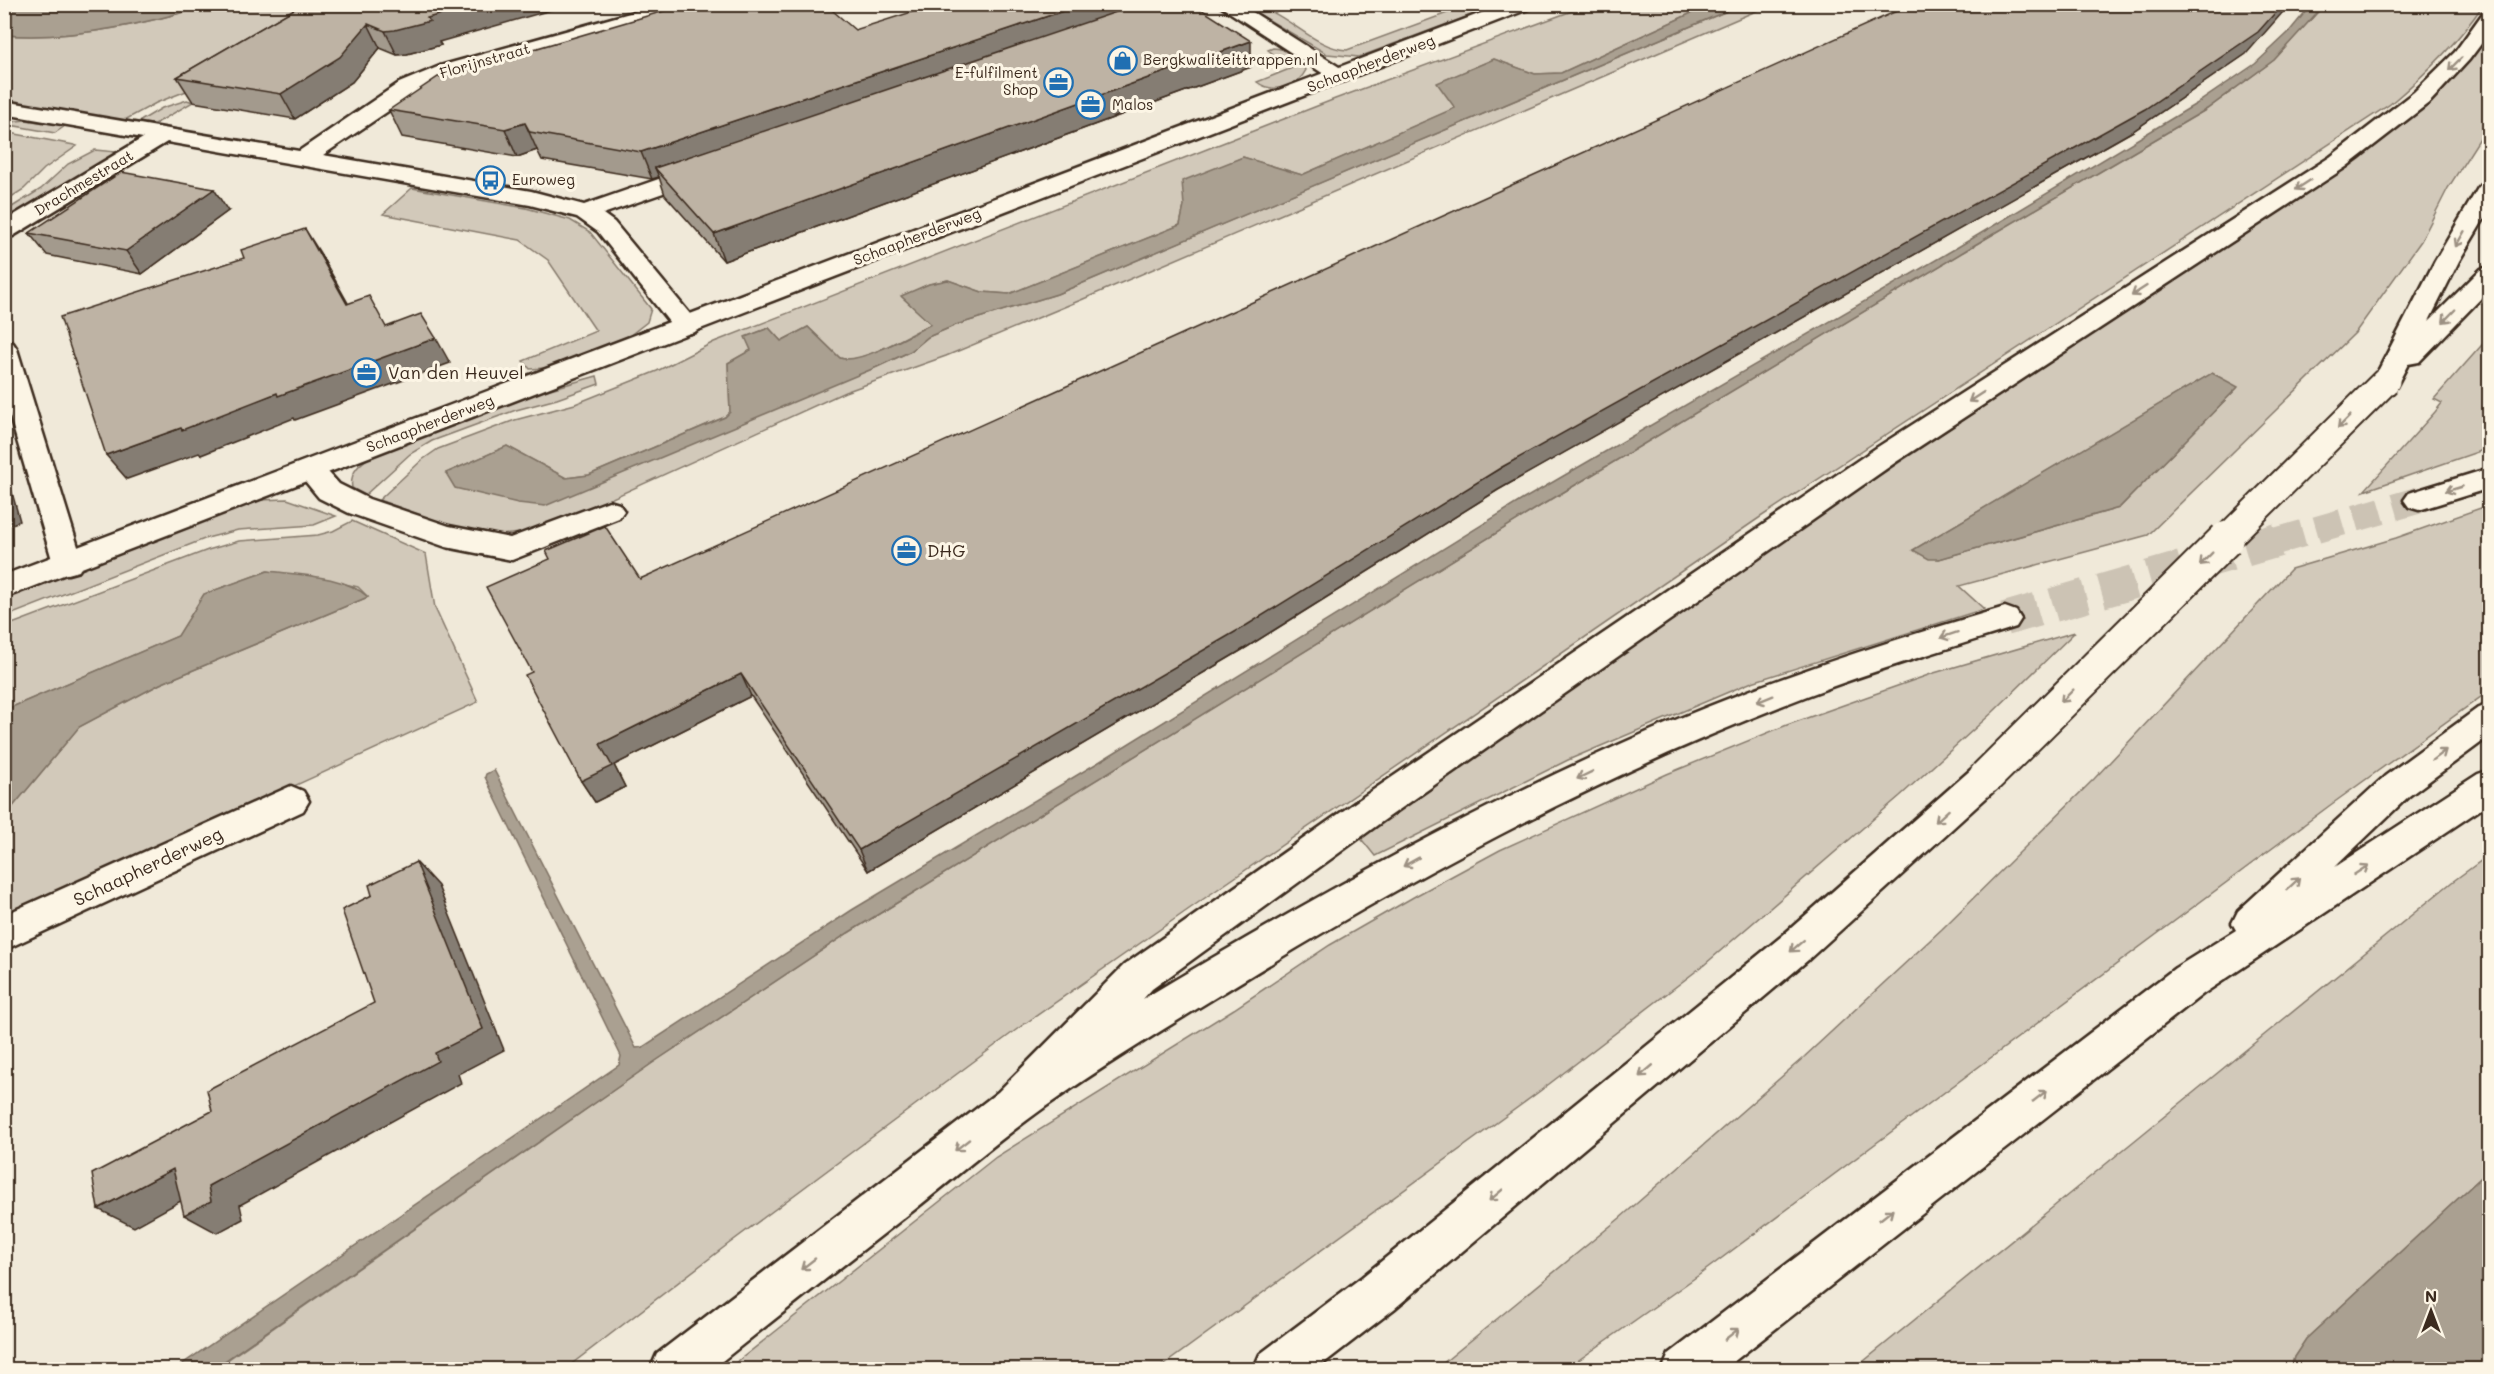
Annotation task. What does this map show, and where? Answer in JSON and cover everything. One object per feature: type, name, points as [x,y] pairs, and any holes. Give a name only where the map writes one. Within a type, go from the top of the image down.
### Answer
[{"type":"main road","name":"Florijnstraat","points":[[303,159],[407,88],[447,70],[686,4]]},
{"type":"main road","points":[[1226,4],[1340,76]]},
{"type":"main road","name":"Schaapherderweg","points":[[4,587],[1524,4]]},
{"type":"main road","points":[[1009,1109],[1138,977],[1370,811],[1886,455],[2338,162],[2422,97],[2462,56],[2490,17]]},
{"type":"main road","points":[[4,107],[531,198],[585,212],[612,234],[686,326]]},
{"type":"main road","name":"Drachmestraat","points":[[4,231],[162,135]]},
{"type":"main road","points":[[585,212],[720,166]]},
{"type":"main road","points":[[2386,381],[2447,261],[2490,188]]},
{"type":"main road","points":[[1276,1370],[1378,1293],[1795,948],[1986,777],[2386,381],[2490,274]]},
{"type":"main road","points":[[4,349],[68,563]]},
{"type":"main road","points":[[310,470],[329,490],[359,506],[446,536],[512,549],[609,511]]},
{"type":"main road","points":[[2419,500],[2490,478]]},
{"type":"main road","points":[[673,1370],[1009,1109],[1120,1035],[1282,934],[1452,839],[1612,762],[1780,693],[1954,633],[2005,619]]},
{"type":"main road","points":[[2189,981],[2397,786],[2490,717]]},
{"type":"main road","points":[[1685,1370],[2189,981],[2443,817],[2490,784]]},
{"type":"main road","name":"Schaapherderweg","points":[[4,933],[291,801]]},
{"type":"shaded area","points":[[4,5],[208,5],[133,25],[82,33],[31,36],[5,35]]},
{"type":"shaded area","points":[[208,5],[336,5],[194,88],[156,103],[123,121],[5,100],[4,35],[82,33],[133,25]]},
{"type":"shaded area","points":[[1243,5],[1270,11],[1320,42],[1347,50],[1469,5],[1498,5],[1359,57],[1327,54]]},
{"type":"shaded area","points":[[1588,5],[1709,5],[1561,73],[1535,74],[1494,59],[1438,83],[1456,108],[1302,175],[1243,157],[1215,169],[1184,206],[1180,225],[1009,294],[982,292],[948,280],[929,284],[902,297],[932,324],[873,353],[849,359],[840,358],[808,327],[781,341],[769,328],[746,337],[751,350],[728,363],[730,412],[725,417],[589,475],[566,478],[507,446],[446,473],[518,503],[877,367],[911,351],[928,337],[956,325],[1057,294],[1741,5],[1770,5],[1081,300],[946,356],[845,392],[540,531],[480,537],[379,500],[422,460],[438,449],[515,420],[575,404],[657,371],[714,342],[1335,99]]},
{"type":"shaded area","points":[[1709,5],[1741,5],[1057,294],[956,325],[928,337],[911,351],[877,367],[545,506],[518,503],[455,488],[446,473],[507,446],[566,478],[589,475],[725,417],[730,412],[728,363],[751,350],[745,337],[769,328],[781,341],[808,327],[840,358],[849,359],[872,353],[931,324],[901,296],[929,284],[948,280],[982,292],[1009,294],[1180,225],[1184,206],[1182,181],[1243,157],[1302,175],[1455,108],[1437,83],[1494,59],[1535,74],[1561,73]]},
{"type":"shaded area","points":[[2311,5],[2324,5],[2274,60],[2207,109],[1973,246],[1537,508],[848,933],[651,1064],[213,1369],[175,1369],[619,1065],[621,1056],[485,777],[486,774],[494,770],[636,1048],[643,1047],[852,910],[1099,762],[1522,500],[1958,247],[2196,104],[2255,64],[2288,33]]},
{"type":"shaded area","points":[[2324,5],[2483,5],[2440,58],[2389,105],[1759,518],[1202,900],[1016,1030],[565,1369],[213,1370],[651,1064],[848,933],[1537,508],[1973,246],[2207,109],[2274,60]]},
{"type":"shaded area","points":[[2489,32],[2489,124],[2448,188],[2421,241],[2355,333],[2148,535],[1959,586],[1984,609],[1752,682],[1568,760],[1375,856],[1358,835],[1808,523],[2360,159],[2459,71]],"holes":[[[2211,374],[2237,388],[2119,508],[1939,559],[1913,550]]]},
{"type":"shaded area","points":[[1273,48],[1288,52],[1304,66],[1306,70],[1297,81],[1277,88],[1263,86],[1257,82],[1292,68],[1268,50]]},
{"type":"shaded area","points":[[187,100],[193,102],[155,124],[137,123],[162,108]]},
{"type":"shaded area","points":[[26,120],[65,126],[55,133],[10,125],[16,121]]},
{"type":"shaded area","points":[[5,132],[77,146],[44,169],[24,189],[5,201]]},
{"type":"shaded area","points":[[95,150],[117,152],[109,160],[5,222],[4,212],[41,189],[68,164]]},
{"type":"shaded area","points":[[412,188],[526,208],[570,220],[590,232],[651,309],[647,322],[629,336],[546,368],[530,369],[523,361],[596,331],[548,260],[520,240],[383,214]]},
{"type":"shaded area","points":[[2489,337],[2489,448],[2364,491],[2435,412],[2442,403],[2434,399]]},
{"type":"shaded area","points":[[2212,373],[2238,387],[2119,508],[1939,559],[1929,559],[1913,550]]},
{"type":"shaded area","points":[[597,376],[599,384],[516,410],[432,441],[410,454],[365,495],[352,488],[354,472],[374,454],[536,393]]},
{"type":"shaded area","points":[[287,499],[336,516],[314,525],[238,530],[207,538],[5,617],[5,598],[259,500]]},
{"type":"shaded area","points":[[2489,505],[2489,691],[2329,806],[1699,1275],[1566,1369],[1436,1369],[1620,1218],[1803,1058],[1942,929],[2094,779],[2291,569],[2396,538]]},
{"type":"shaded area","points":[[352,521],[426,554],[435,608],[478,702],[5,918],[5,816],[79,727],[160,684],[368,597],[358,587],[318,578],[267,571],[204,594],[178,636],[5,710],[4,627],[208,550],[239,541],[318,535],[333,531]]},
{"type":"shaded area","points":[[268,571],[334,580],[347,584],[368,597],[160,684],[79,727],[5,816],[5,710],[178,636],[204,594]]},
{"type":"shaded area","points":[[2075,632],[1993,712],[1900,796],[1704,965],[1540,1091],[1158,1369],[728,1369],[996,1157],[1234,1009],[1330,945],[1417,895],[1500,850],[1667,774],[1787,725],[1934,673]]},
{"type":"shaded area","points":[[2489,855],[2489,1170],[2306,1339],[2294,1357],[2291,1369],[1853,1370],[2452,882]]},
{"type":"shaded area","points":[[2489,1170],[2489,1369],[2291,1369],[2294,1357],[2306,1339]]},
{"type":"building","points":[[303,4],[476,4],[427,18],[430,21],[395,30],[385,31],[368,24],[340,57],[281,94],[177,77]]},
{"type":"building","points":[[688,4],[782,4],[784,7],[791,4],[825,4],[855,30],[937,4],[1084,4],[641,152],[530,132],[525,123],[505,129],[389,110],[438,77]]},
{"type":"building","points":[[1140,4],[1193,4],[1251,41],[714,234],[655,168]]},
{"type":"building","points":[[1912,4],[2283,4],[2258,32],[2145,109],[1502,467],[1247,625],[859,850],[741,674],[600,744],[612,766],[581,781],[525,675],[532,672],[486,587],[550,559],[546,551],[605,526],[640,579]]},
{"type":"building","points":[[121,172],[214,189],[126,251],[29,233]]},
{"type":"building","points":[[305,229],[347,304],[369,296],[386,327],[421,314],[436,338],[278,396],[277,393],[182,430],[181,428],[106,455],[60,317],[244,258],[241,250]]},
{"type":"building","points":[[416,862],[483,1029],[435,1053],[438,1061],[208,1186],[211,1201],[184,1215],[173,1169],[98,1209],[92,1174],[212,1111],[207,1090],[374,1003],[342,910],[372,895],[369,885]]},
{"type":"tunnel","points":[[2277,541],[2419,500]]},
{"type":"tunnel","points":[[2005,619],[2282,539]]},
{"type":"place","name":"Bergkwaliteittrappen.nl","points":[[1122,60]]},
{"type":"place","name":"E-fulfilment Shop","points":[[1059,82]]},
{"type":"place","name":"Malos","points":[[1091,105]]},
{"type":"place","name":"Euroweg","points":[[491,180]]},
{"type":"place","name":"Van den Heuvel","points":[[367,373]]},
{"type":"place","name":"DHG","points":[[906,551]]}]
